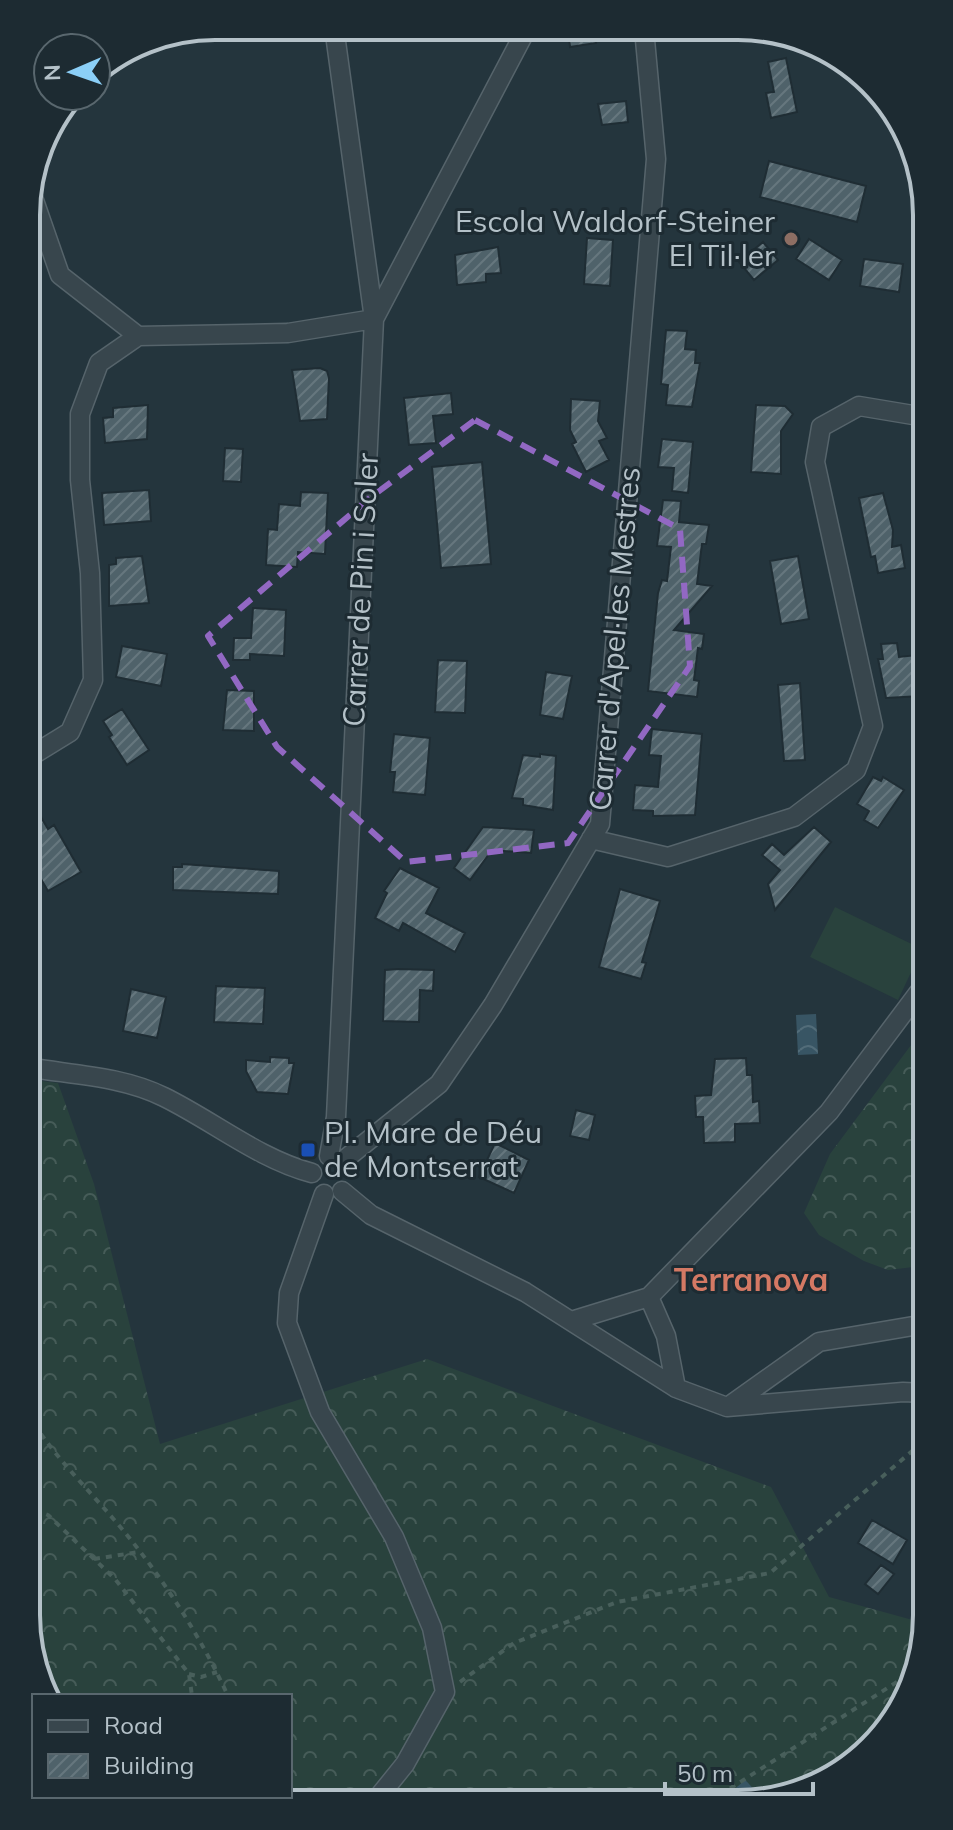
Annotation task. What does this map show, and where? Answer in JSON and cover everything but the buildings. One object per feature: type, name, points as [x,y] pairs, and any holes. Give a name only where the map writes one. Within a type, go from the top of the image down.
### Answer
[{"type":"street","name":"Carrer de Pin i Soler","points":[[336,40],[374,319],[336,1158]]},
{"type":"street","points":[[40,750],[70,732],[93,680],[90,573],[80,480],[80,414],[99,363],[138,336],[288,333],[374,319],[521,40]]},
{"type":"street","name":"Carrer d'Apel·les Mestres","points":[[336,1158],[439,1084],[493,1005],[600,824],[656,159],[645,40]]},
{"type":"street","points":[[40,218],[60,275],[138,336]]},
{"type":"street","points":[[591,839],[668,857],[794,817],[856,770],[873,726],[864,668],[815,462],[821,427],[859,406],[913,415]]},
{"type":"street","points":[[571,1321],[649,1297],[829,1112],[913,1000]]},
{"type":"street","points":[[40,1069],[117,1081],[151,1092],[274,1159],[312,1173]]},
{"type":"street","points":[[384,1790],[405,1764],[445,1692],[432,1628],[394,1537],[320,1412],[287,1323],[289,1293],[333,1192],[351,1179],[336,1158],[316,1163],[312,1173],[314,1185],[333,1192],[371,1215],[525,1292],[676,1388],[727,1407],[913,1392]]},
{"type":"street","points":[[649,1297],[666,1336],[676,1388]]},
{"type":"street","points":[[727,1407],[819,1342],[913,1326]]},
{"type":"path","points":[[40,1433],[54,1454],[140,1552],[217,1672],[227,1694]]},
{"type":"path","points":[[445,1692],[514,1643],[617,1602],[770,1573],[913,1450]]},
{"type":"path","points":[[40,1512],[48,1515],[115,1579],[189,1674],[192,1694]]},
{"type":"path","points":[[94,1559],[140,1552]]},
{"type":"path","points":[[189,1674],[201,1677],[217,1672]]},
{"type":"path","points":[[728,1790],[902,1678]]},
{"type":"highlighted area","points":[[475,420],[680,529],[690,666],[568,843],[406,862],[277,747],[208,636],[371,497]]},
{"type":"green space","points":[[835,907],[913,945],[913,968],[898,1000],[810,957]]},
{"type":"green space","points":[[913,1042],[913,1267],[888,1270],[864,1261],[819,1235],[804,1213],[830,1154]]},
{"type":"green space","points":[[40,1081],[58,1083],[94,1184],[160,1444],[427,1359],[771,1487],[829,1597],[913,1620],[904,1672],[877,1722],[845,1754],[805,1777],[761,1789],[292,1790],[292,1694],[59,1694],[43,1649],[40,1615]]},
{"type":"water","points":[[816,1014],[818,1054],[798,1055],[796,1015]]},
{"type":"waterway","points":[[738,1790],[745,1784],[750,1789]]},
{"type":"place","name":"Escola Waldorf-Steiner El Til·ler","points":[[791,239]]},
{"type":"place","name":"Pl. Mare de Déu de Montserrat","points":[[308,1150]]},
{"type":"district","name":"Terranova","points":[[751,1280]]}]
